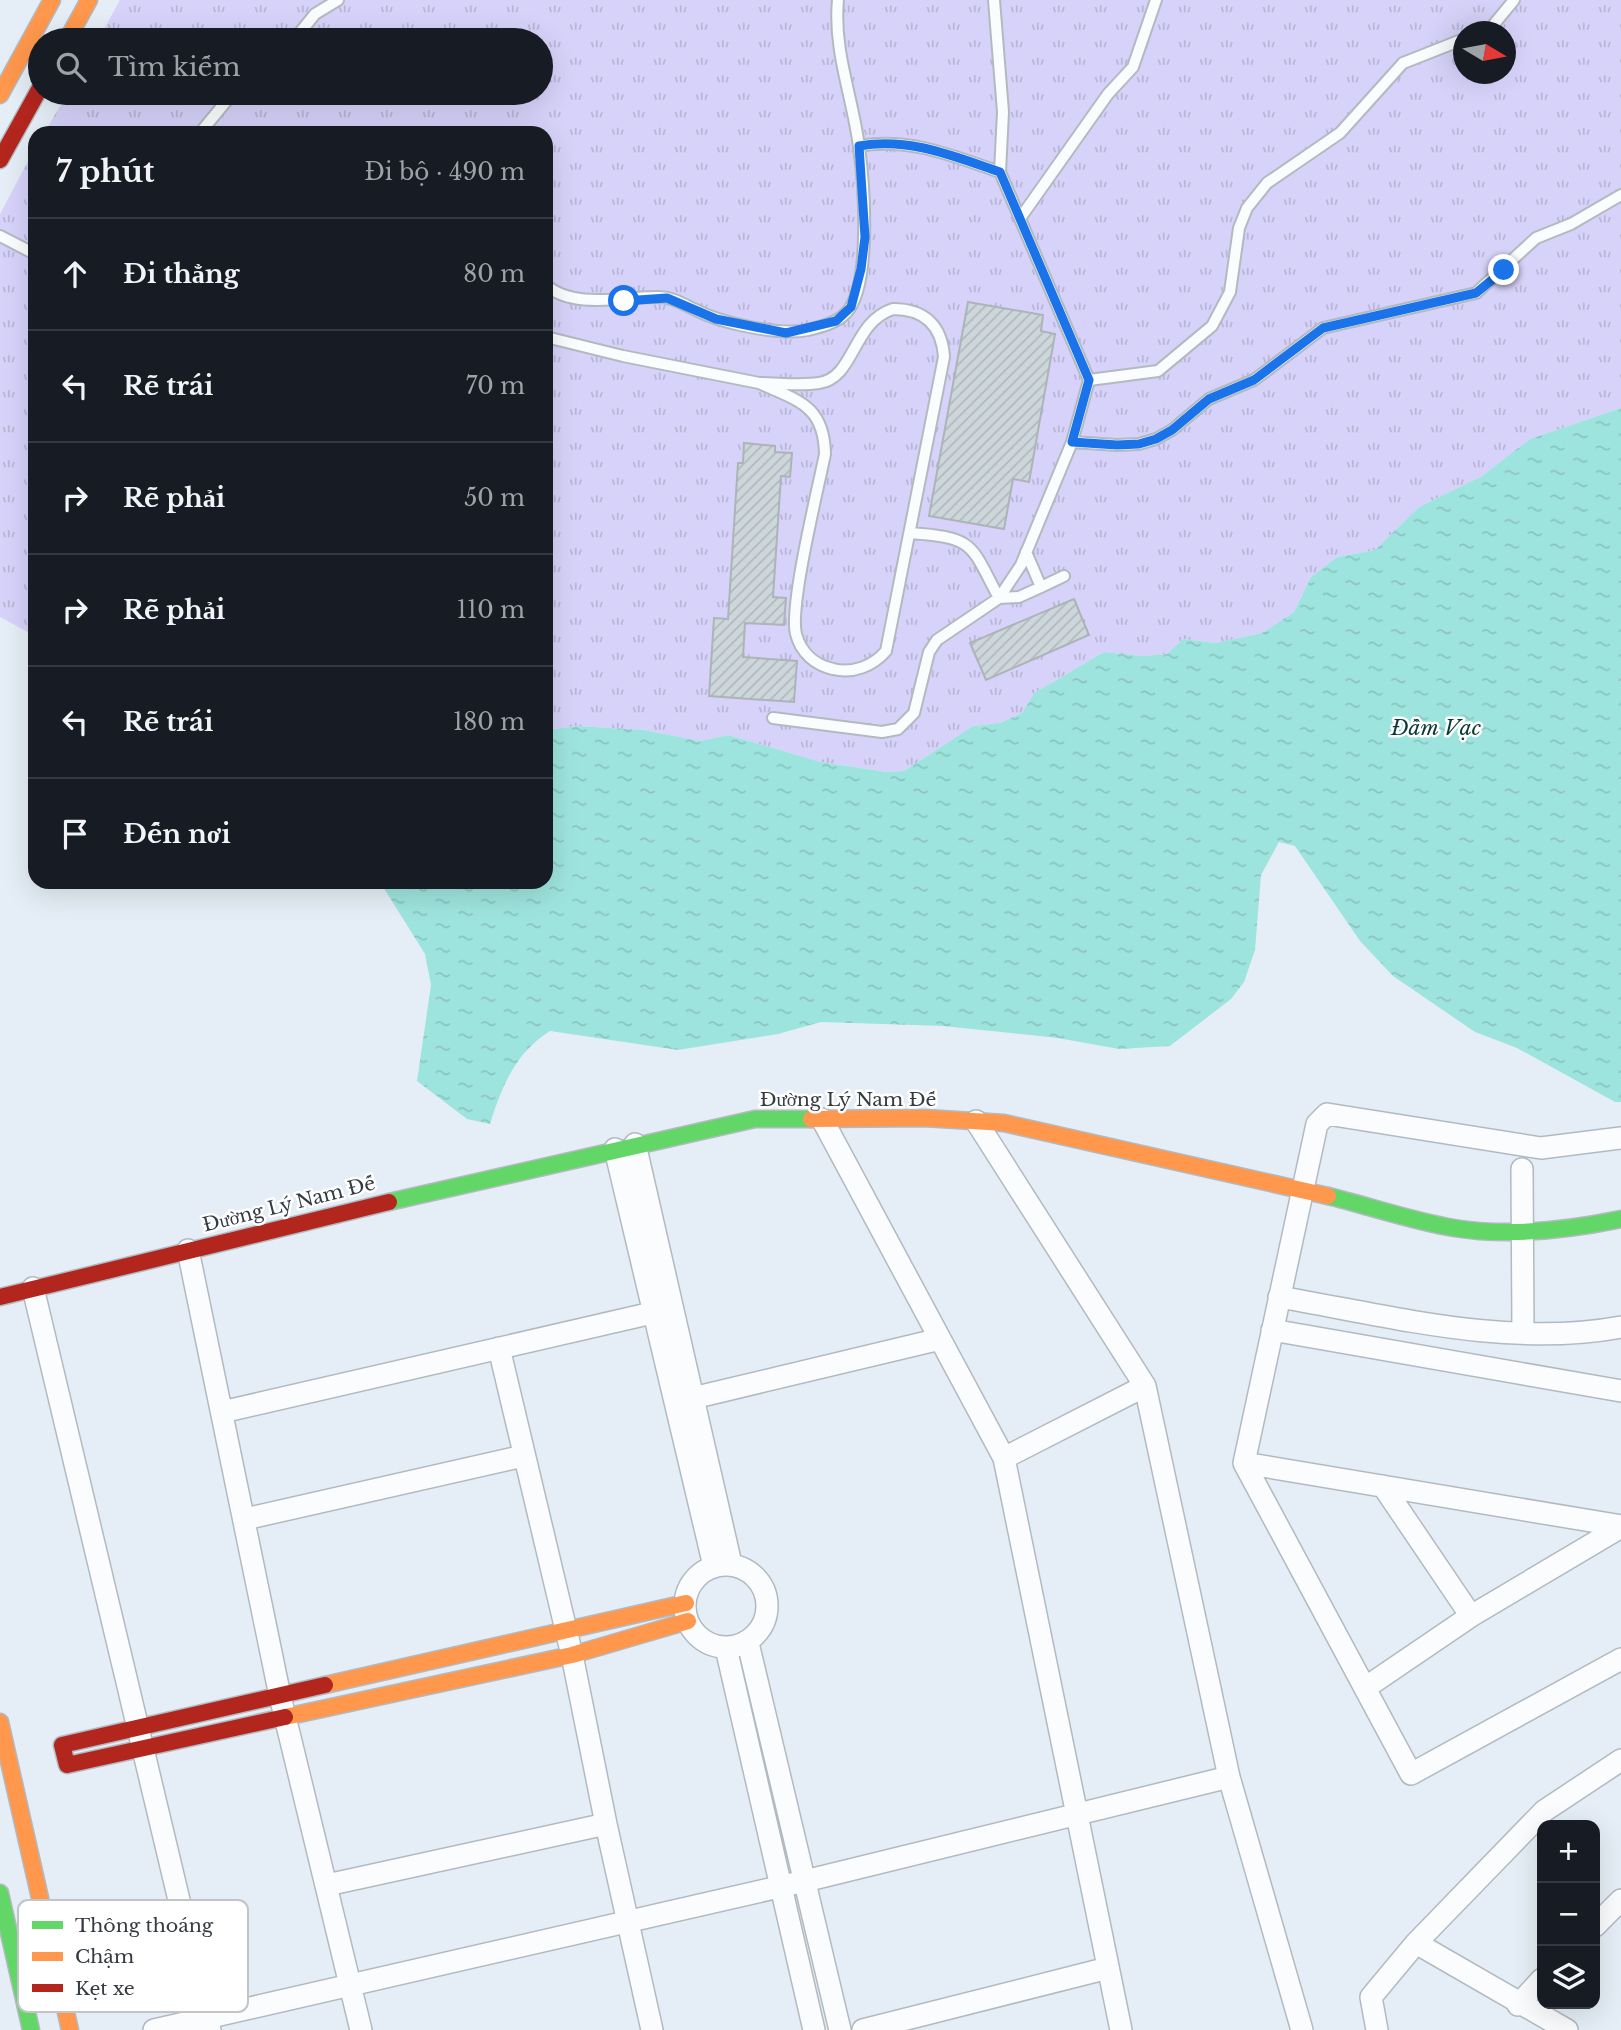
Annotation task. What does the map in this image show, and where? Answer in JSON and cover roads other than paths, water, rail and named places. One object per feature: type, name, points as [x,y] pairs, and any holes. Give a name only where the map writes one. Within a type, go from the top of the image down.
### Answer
[{"type":"street","points":[[37,28],[52,0]]},
{"type":"street","points":[[74,28],[89,0]]},
{"type":"street","points":[[0,95],[28,44]]},
{"type":"street","points":[[0,159],[30,105]]},
{"type":"street","points":[[1621,1138],[1541,1148],[1327,1114],[1317,1124],[1244,1463],[1411,1774],[1621,1659]]},
{"type":"street","name":"Đường Lý Nam Đế","points":[[0,1297],[188,1250],[755,1119],[925,1118],[1004,1123],[1454,1227],[1524,1231],[1593,1225],[1621,1219]]},
{"type":"street","points":[[822,1119],[1004,1458],[1121,2030]]},
{"type":"street","points":[[976,1121],[1145,1386],[1228,1777],[1302,2030]]},
{"type":"street","points":[[625,1147],[652,1313],[722,1565]]},
{"type":"street","points":[[625,1147],[693,1398],[722,1565]]},
{"type":"street","points":[[1522,1169],[1523,1333]]},
{"type":"street","points":[[188,1250],[280,1696],[361,2030]]},
{"type":"street","points":[[33,1288],[178,1900]]},
{"type":"street","points":[[1279,1297],[1498,1333],[1591,1332],[1621,1327]]},
{"type":"street","points":[[222,1412],[652,1313]]},
{"type":"street","points":[[1272,1330],[1621,1391]]},
{"type":"street","points":[[693,1398],[940,1339]]},
{"type":"street","points":[[499,1348],[572,1655],[652,2030]]},
{"type":"street","points":[[1004,1458],[1145,1386]]},
{"type":"street","points":[[245,1519],[523,1456]]},
{"type":"street","points":[[1244,1463],[1621,1527]]},
{"type":"street","points":[[1383,1486],[1471,1616]]},
{"type":"street","points":[[1365,1688],[1471,1616],[1621,1527]]},
{"type":"street","points":[[722,1565],[747,1570],[759,1582],[766,1597],[763,1623],[748,1643],[726,1648],[701,1639],[687,1612],[692,1584],[722,1565]]},
{"type":"street","points":[[138,1739],[280,1696],[565,1629],[687,1612]]},
{"type":"street","points":[[138,1739],[287,1717],[572,1655],[687,1612]]},
{"type":"street","points":[[748,1643],[840,2030]]},
{"type":"street","points":[[726,1648],[814,2030]]},
{"type":"street","points":[[0,1722],[40,1900]]},
{"type":"street","points":[[1377,2030],[1371,1997],[1416,1943],[1544,1811],[1621,1760]]},
{"type":"street","points":[[154,2030],[209,2024],[351,1986],[805,1881],[1228,1777]]},
{"type":"street","points":[[327,1885],[606,1824]]},
{"type":"street","points":[[0,1893],[18,1973]]},
{"type":"street","points":[[1600,1921],[1621,1900]]},
{"type":"street","points":[[1416,1943],[1518,2005],[1567,2030]]},
{"type":"street","points":[[863,2030],[1108,1968]]},
{"type":"street","points":[[1518,2005],[1537,1984]]},
{"type":"street","points":[[27,2012],[31,2030]]},
{"type":"street","points":[[66,2012],[70,2030]]},
{"type":"lane","points":[[304,28],[315,14],[338,0]]},
{"type":"lane","points":[[553,290],[576,297],[611,301],[667,298],[716,319],[786,333],[836,321],[851,307],[861,269],[865,237],[859,146],[842,72],[838,0]]},
{"type":"lane","points":[[772,718],[850,730],[882,732],[898,729],[914,713],[929,652],[937,640],[999,598],[1026,552],[1072,442],[1089,380],[1000,172],[1003,111],[994,0]]},
{"type":"lane","points":[[1021,217],[1108,94],[1133,67],[1156,0]]},
{"type":"lane","points":[[1497,21],[1514,0]]},
{"type":"lane","points":[[1089,380],[1158,371],[1212,326],[1230,292],[1240,228],[1247,208],[1267,183],[1340,133],[1403,63],[1453,44]]},
{"type":"lane","points":[[206,126],[223,105]]},
{"type":"lane","points":[[859,146],[898,142],[920,146],[1000,172]]},
{"type":"lane","points":[[1072,442],[1117,445],[1139,444],[1156,439],[1172,430],[1209,399],[1254,380],[1323,328],[1476,293],[1536,238],[1571,224],[1621,195]]},
{"type":"lane","points":[[0,236],[28,250]]},
{"type":"lane","points":[[553,339],[623,356],[759,383],[821,383],[836,376],[870,320],[881,313],[905,309],[931,320],[943,342],[944,357],[886,651],[878,660],[852,672],[823,666],[811,659],[796,636],[794,620],[825,454],[825,433],[817,414],[801,402],[759,383]]},
{"type":"lane","points":[[911,533],[959,539],[969,544],[999,598]]},
{"type":"lane","points":[[1026,552],[1041,587]]},
{"type":"lane","points":[[999,598],[1019,597],[1065,576]]},
{"type":"water","name":"Đầm Vạc","points":[[1621,408],[1621,1102],[1615,1102],[1517,1048],[1475,1032],[1393,976],[1360,941],[1295,846],[1279,842],[1261,875],[1255,950],[1244,982],[1231,999],[1170,1046],[1119,1049],[1058,1038],[943,1026],[821,1022],[778,1034],[678,1050],[550,1031],[528,1049],[511,1072],[490,1124],[467,1119],[417,1081],[431,985],[425,954],[384,889],[553,889],[553,729],[578,726],[644,730],[700,741],[728,735],[821,762],[887,772],[904,771],[973,726],[1000,723],[1022,713],[1034,693],[1104,652],[1142,656],[1167,654],[1183,639],[1216,643],[1262,633],[1294,612],[1311,577],[1337,557],[1375,550],[1419,507],[1482,476],[1530,439]]}]
